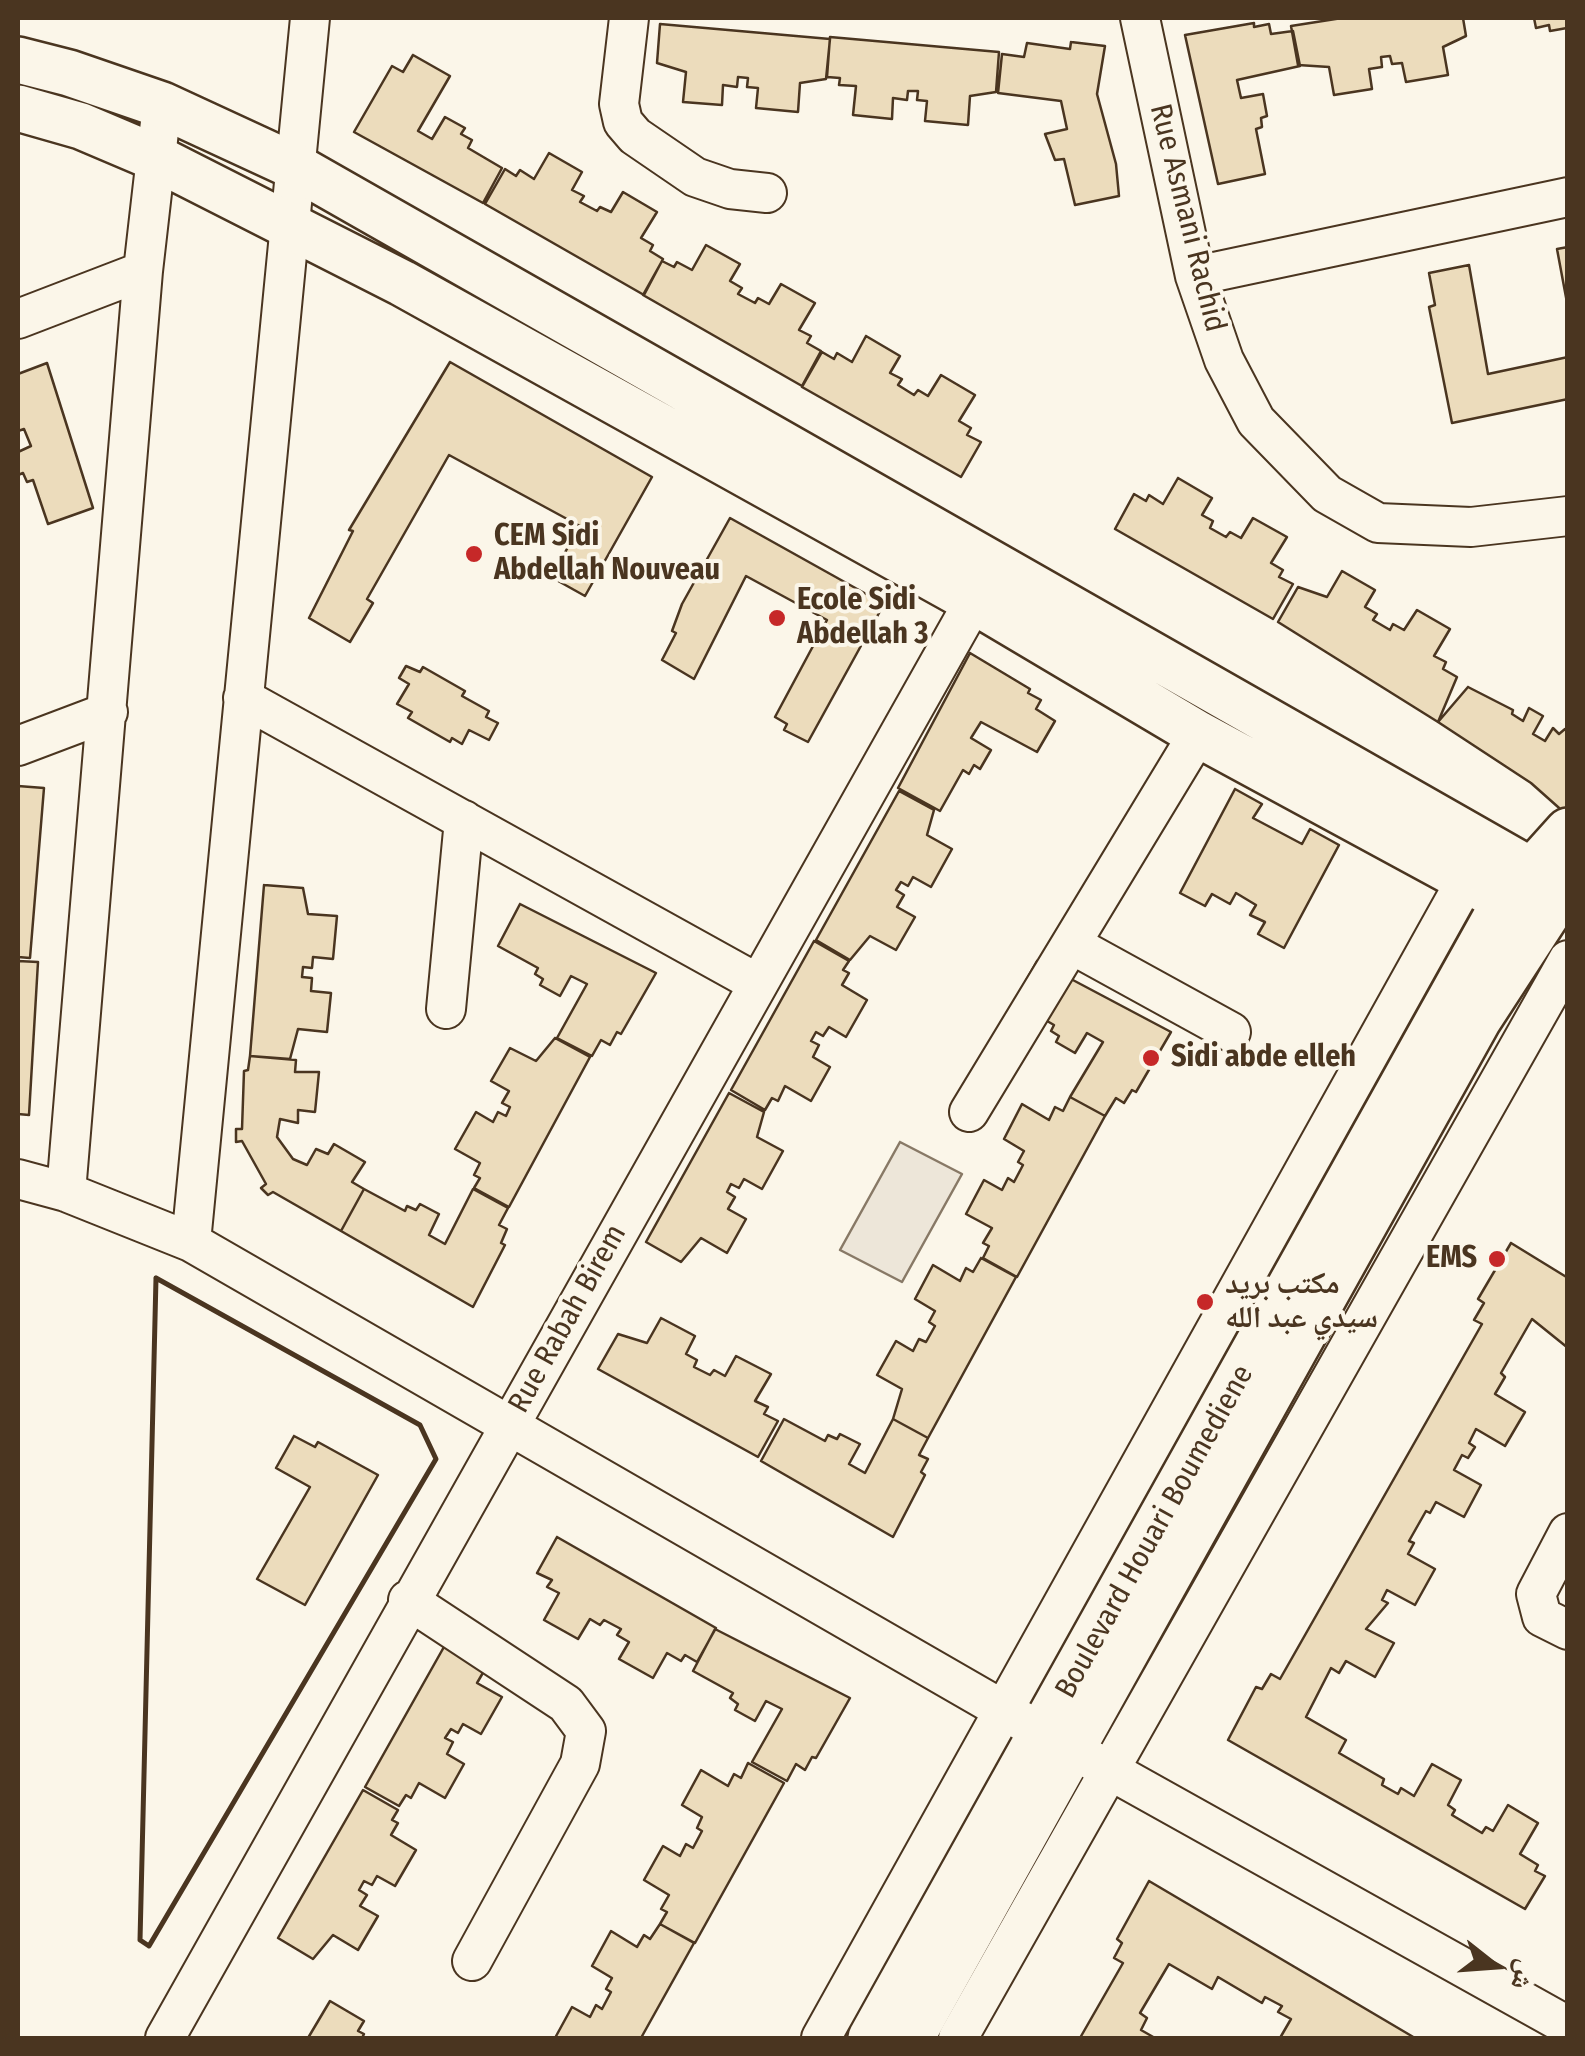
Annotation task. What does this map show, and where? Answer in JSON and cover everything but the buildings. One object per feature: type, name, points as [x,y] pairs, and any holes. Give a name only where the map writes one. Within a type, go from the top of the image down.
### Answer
[{"type":"main road","points":[[18,60],[70,72],[162,105],[294,166],[1549,899]]},
{"type":"main road","points":[[18,108],[82,126],[288,223],[974,601],[1198,734],[1466,880],[1549,899]]},
{"type":"main road","name":"Boulevard Houari Boumediene","points":[[910,2038],[1077,1752],[1549,899],[1568,831]]},
{"type":"main road","name":"Boulevard Houari Boumediene","points":[[871,2038],[1077,1752]]},
{"type":"street","points":[[191,1242],[310,18]]},
{"type":"street","points":[[629,18],[620,104],[623,122],[635,136],[695,177],[730,189],[767,193]]},
{"type":"street","name":"Rue Asmani Rachid","points":[[1140,18],[1195,276],[1224,360],[1256,421],[1327,494],[1378,523],[1425,528],[1568,516]]},
{"type":"street","points":[[66,1192],[143,271],[162,105]]},
{"type":"street","points":[[1195,276],[1568,197]]},
{"type":"street","points":[[18,319],[143,271]]},
{"type":"street","name":"Rue Rabah Birem","points":[[165,2038],[408,1600],[974,601]]},
{"type":"street","points":[[243,698],[757,983]]},
{"type":"street","points":[[18,746],[108,712]]},
{"type":"street","points":[[969,1112],[1198,734]]},
{"type":"street","points":[[446,1010],[464,820]]},
{"type":"street","points":[[821,2038],[1466,880]]},
{"type":"street","points":[[1070,944],[1231,1032]]},
{"type":"street","points":[[958,2038],[1077,1752],[1568,960]]},
{"type":"street","points":[[18,1179],[66,1192],[191,1242],[1077,1752],[1568,2026]]},
{"type":"street","points":[[1568,1532],[1536,1594],[1542,1617],[1568,1630]]},
{"type":"street","points":[[408,1600],[566,1704],[586,1731],[580,1764],[472,1962]]},
{"type":"shaded area","points":[[900,1142],[962,1174],[902,1282],[840,1250]]},
{"type":"wall","points":[[156,1278],[420,1425],[436,1459],[149,1946],[140,1940],[156,1278]]},
{"type":"place","name":"CEM Sidi Abdellah Nouveau","points":[[474,554]]},
{"type":"place","name":"Ecole Sidi Abdellah 3","points":[[777,618]]},
{"type":"place","name":"Sidi abde elleh","points":[[1151,1058]]},
{"type":"place","name":"EMS","points":[[1497,1259]]},
{"type":"place","name":"مكتب بريد سيدي عبد الله","points":[[1205,1302]]}]
